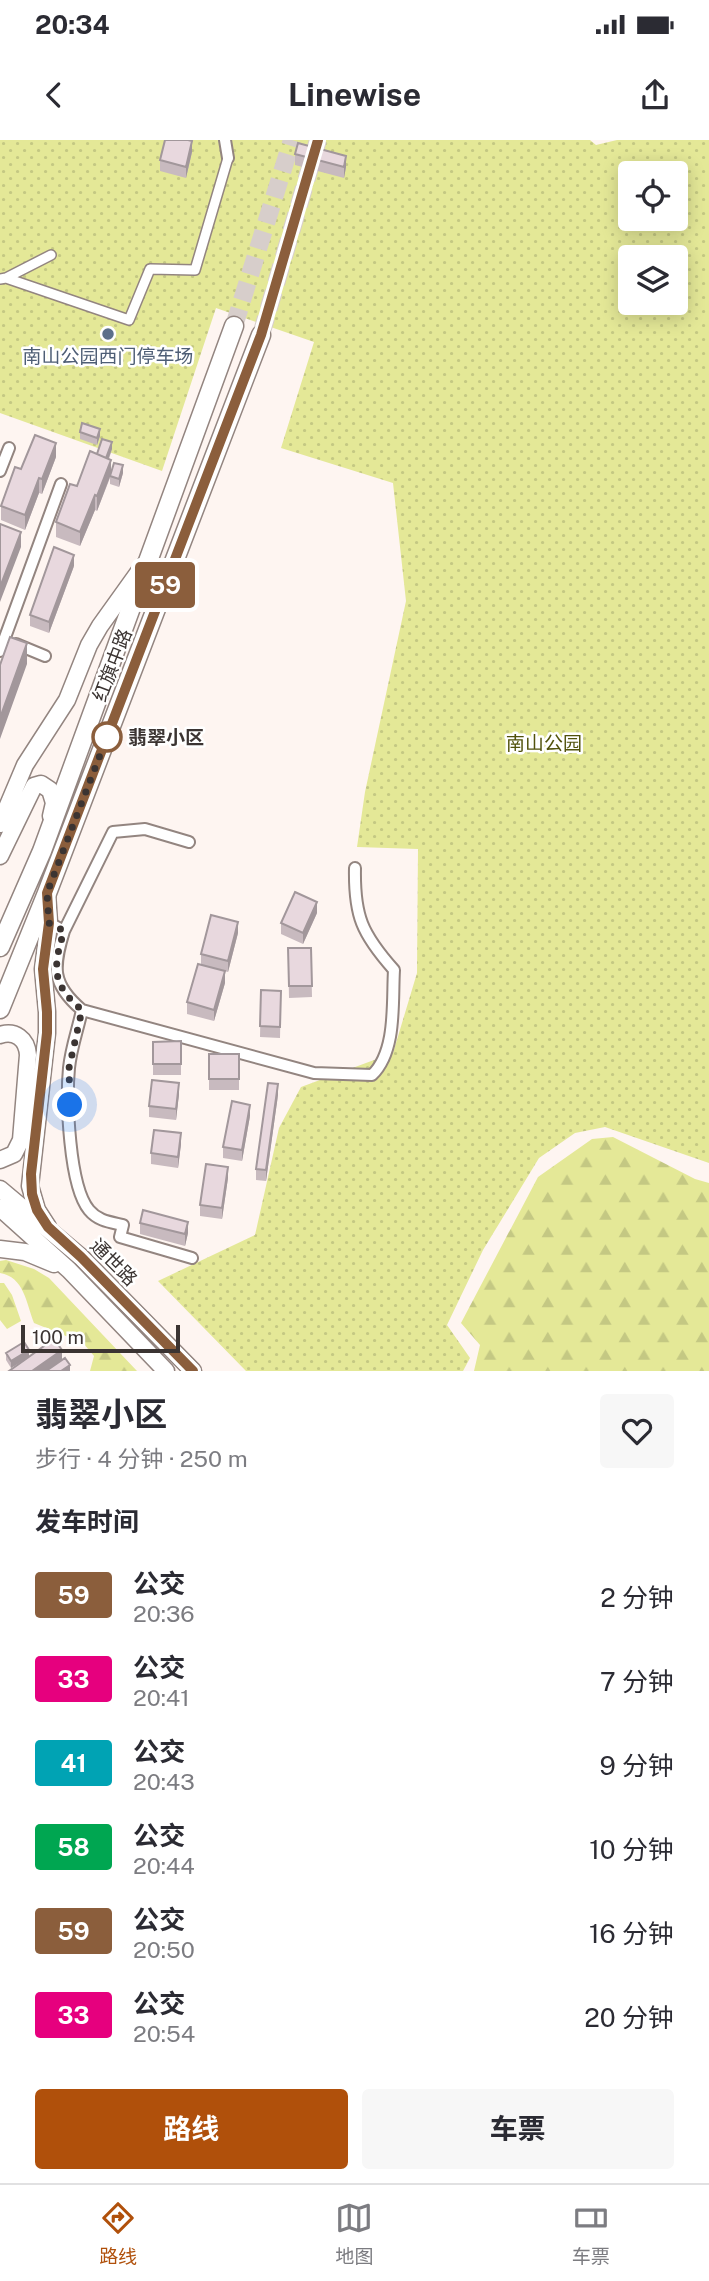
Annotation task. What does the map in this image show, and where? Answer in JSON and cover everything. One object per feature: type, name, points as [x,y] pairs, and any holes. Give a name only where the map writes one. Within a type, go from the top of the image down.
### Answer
[{"type":"main road","name":"红旗中路","points":[[0,947],[41,851],[234,326]]},
{"type":"main road","name":"红旗中路","points":[[0,1009],[261,335]]},
{"type":"main road","points":[[0,824],[25,765],[67,700],[89,645],[151,555]]},
{"type":"main road","points":[[0,856],[27,795],[38,784],[45,785],[50,790],[54,803],[41,851]]},
{"type":"main road","points":[[47,893],[49,923],[43,969],[47,1033],[30,1186],[33,1201],[48,1227]]},
{"type":"main road","points":[[0,1035],[9,1033],[22,1038],[28,1055],[21,1140],[13,1154],[0,1160]]},
{"type":"main road","name":"通世路","points":[[0,1189],[81,1257],[193,1371]]},
{"type":"main road","name":"通世路","points":[[0,1208],[69,1270],[166,1371]]},
{"type":"main road","points":[[0,1249],[25,1252],[69,1270]]},
{"type":"street","points":[[3,278],[129,320],[150,269],[195,270],[228,158],[225,140]]},
{"type":"street","points":[[3,278],[51,255]]},
{"type":"street","points":[[0,471],[9,448]]},
{"type":"street","points":[[45,656],[1,643],[61,484]]},
{"type":"street","points":[[190,842],[145,829],[113,832],[64,931],[57,956],[56,974],[64,989],[82,1010],[314,1073],[372,1074],[380,1067],[390,1037],[394,970],[375,949],[358,918],[355,868]]},
{"type":"street","points":[[49,923],[64,931]]},
{"type":"street","points":[[82,1010],[69,1083],[73,1171],[80,1192],[88,1209],[100,1220],[122,1225],[120,1237],[192,1258]]},
{"type":"green space","name":"南山公园","points":[[0,140],[590,140],[596,145],[617,140],[709,140],[709,1163],[605,1127],[575,1133],[539,1158],[483,1250],[447,1325],[470,1358],[463,1371],[246,1371],[158,1281],[255,1235],[279,1128],[301,1087],[393,1053],[417,973],[418,849],[357,847],[365,792],[406,601],[393,483],[281,448],[314,342],[216,308],[162,471],[0,413]]},
{"type":"green space","points":[[613,1137],[695,1179],[709,1183],[709,1371],[474,1371],[480,1345],[461,1323],[538,1177],[592,1139]]},
{"type":"green space","points":[[6,1260],[34,1269],[49,1278],[137,1371],[90,1371],[94,1356],[83,1343],[34,1323],[19,1285],[8,1275],[0,1273],[0,1261]]},
{"type":"green space","points":[[0,1283],[4,1283],[12,1295],[21,1321],[7,1329],[0,1320]]},
{"type":"building","points":[[165,140],[192,141],[186,167],[160,160]]},
{"type":"building","points":[[298,143],[346,156],[344,167],[295,154]]},
{"type":"building","points":[[82,423],[100,429],[97,438],[80,432]]},
{"type":"building","points":[[35,435],[56,443],[25,515],[1,506],[15,467],[21,469]]},
{"type":"building","points":[[102,439],[112,442],[106,458],[97,454]]},
{"type":"building","points":[[90,451],[111,460],[80,532],[56,522],[70,484],[77,486]]},
{"type":"building","points":[[114,463],[123,465],[119,479],[110,476]]},
{"type":"building","points":[[0,524],[21,532],[0,587]]},
{"type":"building","points":[[54,547],[74,555],[49,622],[30,615]]},
{"type":"building","points":[[10,637],[27,643],[0,718],[0,665]]},
{"type":"building","points":[[295,892],[317,902],[303,933],[281,923]]},
{"type":"building","points":[[211,915],[238,922],[228,961],[201,954]]},
{"type":"building","points":[[288,948],[311,948],[312,986],[289,986]]},
{"type":"building","points":[[198,964],[225,971],[214,1010],[187,1002]]},
{"type":"building","points":[[261,990],[281,991],[280,1027],[260,1026]]},
{"type":"building","points":[[181,1041],[181,1064],[153,1064],[153,1042]]},
{"type":"building","points":[[209,1054],[239,1054],[239,1079],[209,1079]]},
{"type":"building","points":[[152,1080],[179,1083],[176,1109],[149,1106]]},
{"type":"building","points":[[268,1083],[278,1084],[266,1170],[256,1169]]},
{"type":"building","points":[[232,1101],[250,1105],[242,1150],[223,1147]]},
{"type":"building","points":[[154,1130],[181,1133],[178,1157],[151,1153]]},
{"type":"building","points":[[206,1164],[228,1167],[222,1208],[200,1205]]},
{"type":"building","points":[[143,1210],[188,1222],[185,1234],[140,1223]]},
{"type":"building","points":[[54,1339],[62,1350],[32,1371],[9,1371]]},
{"type":"building","points":[[24,1342],[29,1350],[11,1361],[6,1353]]},
{"type":"building","points":[[65,1358],[70,1365],[61,1371],[46,1371]]},
{"type":"tunnel","points":[[234,326],[292,140]]},
{"type":"tunnel","points":[[261,335],[318,140]]},
{"type":"bus line","name":"59","points":[[193,1371],[48,1227],[33,1201],[30,1186],[47,1033],[43,969],[49,923],[47,893],[261,335],[318,140]]},
{"type":"place","name":"南山公园西门停车场","points":[[108,334]]},
{"type":"place","name":"翡翠小区","points":[[107,737]]},
{"type":"route","points":[[70,1105],[69,1068],[82,1010],[58,981],[55,965],[64,931],[49,923],[47,893],[107,737]]}]
